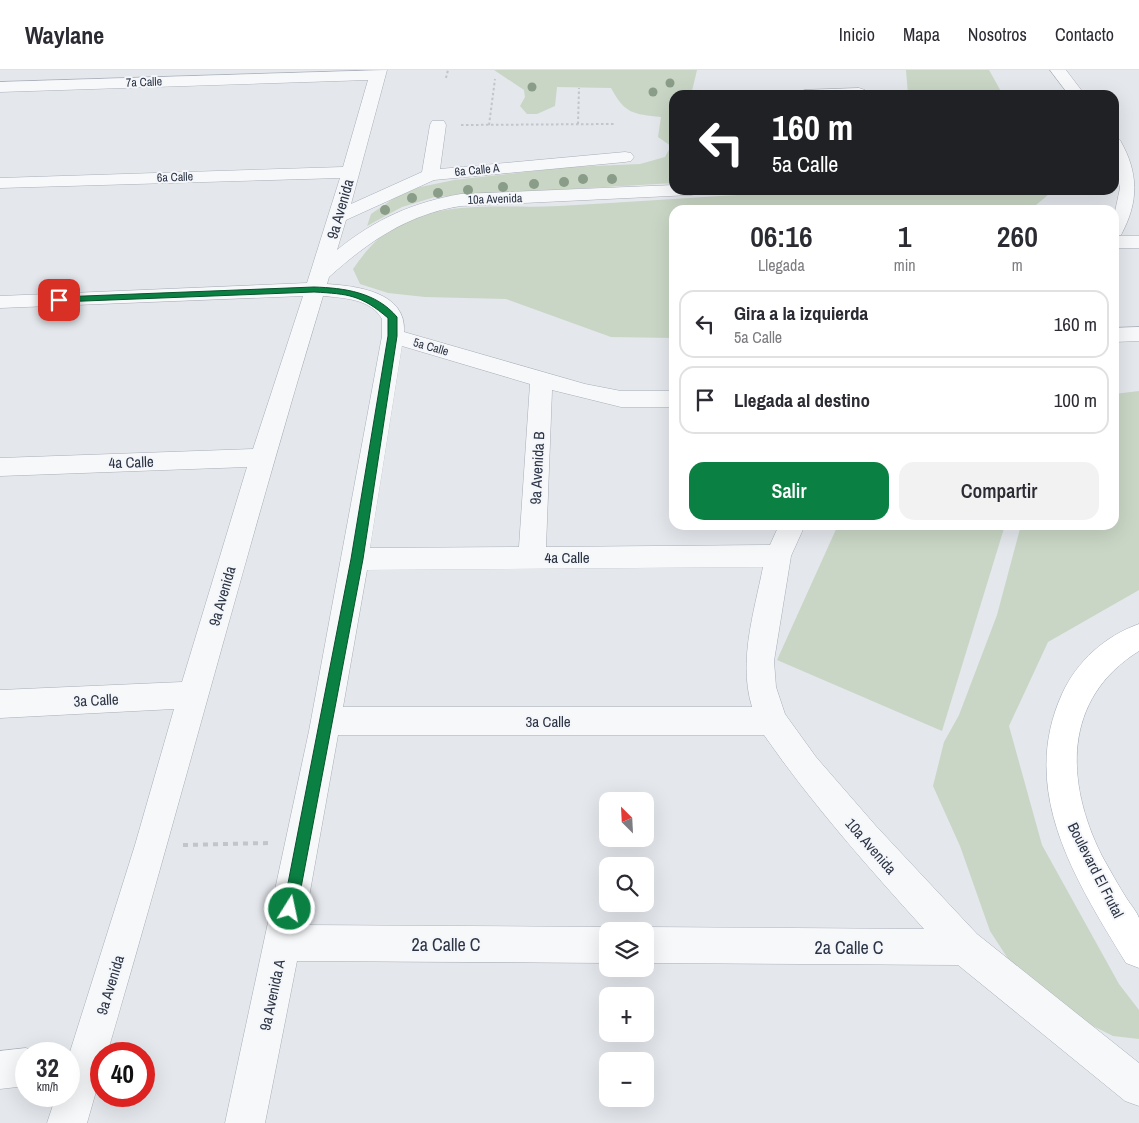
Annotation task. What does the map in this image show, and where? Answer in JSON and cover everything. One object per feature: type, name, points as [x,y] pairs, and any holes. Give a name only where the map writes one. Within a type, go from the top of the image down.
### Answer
[{"type":"main road","name":"Boulevard El Frutal","points":[[1139,636],[1115,651],[1095,668],[1079,691],[1068,717],[1062,748],[1062,781],[1070,818],[1107,896],[1139,950]]},
{"type":"street","points":[[1058,70],[1073,90]]},
{"type":"street","name":"7a Calle","points":[[0,87],[378,72]]},
{"type":"street","name":"9a Avenida","points":[[80,1054],[152,845],[192,695],[262,458],[338,217],[378,72]]},
{"type":"street","points":[[852,77],[857,90]]},
{"type":"street","points":[[430,175],[438,125]]},
{"type":"street","points":[[1119,153],[1125,163],[1130,190],[1119,225]]},
{"type":"street","name":"6a Calle A","points":[[338,217],[430,175],[625,157]]},
{"type":"street","name":"6a Calle","points":[[0,183],[350,172]]},
{"type":"street","name":"10a Avenida","points":[[317,282],[370,233],[401,215],[431,205],[462,200],[669,191]]},
{"type":"street","points":[[1119,242],[1139,242]]},
{"type":"street","name":"5a Calle","points":[[0,302],[317,282],[377,302],[392,317],[393,336],[578,391],[621,399],[669,399]]},
{"type":"street","points":[[1119,335],[1139,334]]},
{"type":"street","name":"9a Avenida A","points":[[244,1123],[284,943],[357,559],[393,336]]},
{"type":"street","name":"9a Avenida B","points":[[532,557],[541,380]]},
{"type":"street","name":"4a Calle","points":[[0,467],[262,458]]},
{"type":"street","name":"10a Avenida","points":[[790,530],[778,556],[760,661],[761,687],[772,721],[806,768],[864,838],[964,948],[1139,1087]]},
{"type":"street","name":"4a Calle","points":[[357,559],[778,556]]},
{"type":"street","name":"3a Calle","points":[[0,704],[192,695]]},
{"type":"street","name":"3a Calle","points":[[325,720],[772,721]]},
{"type":"street","name":"2a Calle C","points":[[284,943],[599,945]]},
{"type":"street","name":"2a Calle C","points":[[654,945],[964,948]]},
{"type":"street","points":[[0,1070],[15,1068]]},
{"type":"street","name":"9a Avenida","points":[[68,1123],[70,1107]]},
{"type":"path","points":[[446,78],[448,70]]},
{"type":"path","points":[[489,125],[496,79]]},
{"type":"path","points":[[578,124],[579,88]]},
{"type":"path","points":[[438,125],[615,124]]},
{"type":"path","points":[[152,845],[302,843]]},
{"type":"green space","points":[[494,70],[697,70],[692,90],[669,90],[669,145],[658,137],[661,117],[643,115],[631,111],[621,103],[611,88],[557,87],[555,106],[537,114],[527,114],[520,106],[525,97],[524,90]]},
{"type":"green space","points":[[906,70],[989,70],[1000,90],[908,90]]},
{"type":"green space","points":[[669,150],[669,183],[435,197],[402,207],[367,226],[371,214],[406,190],[454,180],[569,167],[640,164],[665,157]]},
{"type":"green space","points":[[738,195],[1048,195],[1036,205],[669,205],[669,338],[611,337],[506,299],[425,297],[388,293],[360,284],[353,269],[371,246],[388,231],[414,218],[433,212],[475,207],[559,206]]},
{"type":"green space","points":[[1139,391],[1139,590],[1048,642],[1009,726],[1042,845],[1119,984],[1139,1010],[1139,1039],[1113,1036],[1081,1020],[1014,968],[990,931],[960,846],[933,786],[944,742],[959,715],[997,615],[1020,530],[1119,530],[1119,393]]},
{"type":"green space","points":[[836,530],[1003,530],[942,731],[777,660]]},
{"type":"route","points":[[59,300],[314,289],[354,293],[371,299],[388,310],[393,319],[393,336],[357,559],[290,909]]}]
